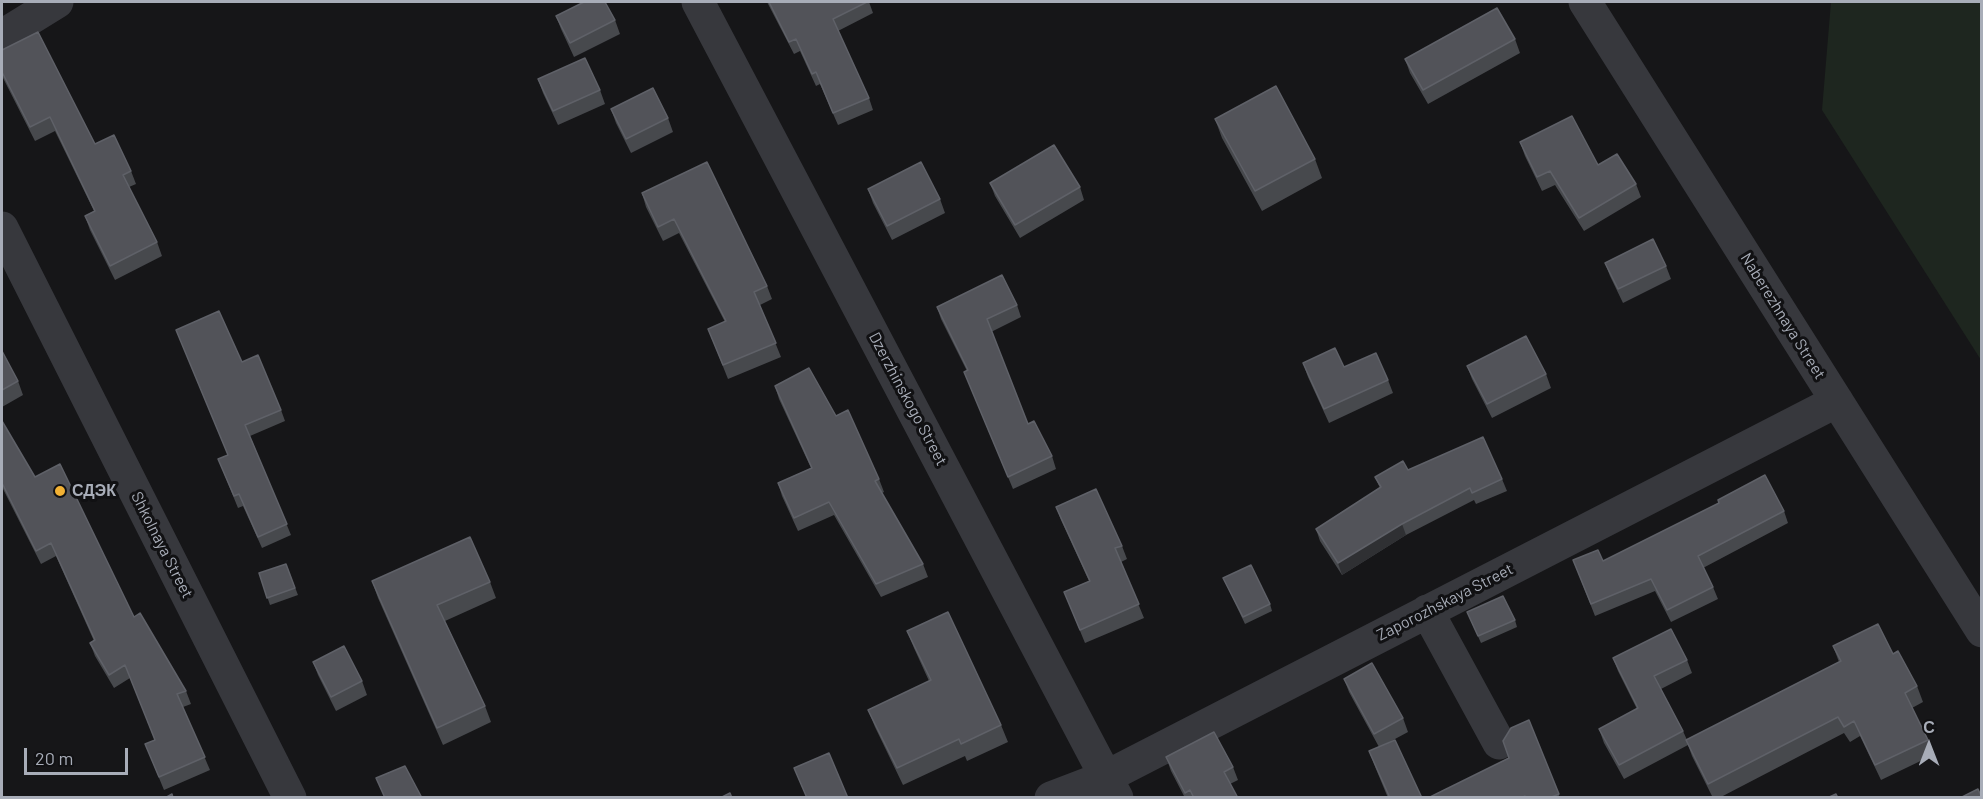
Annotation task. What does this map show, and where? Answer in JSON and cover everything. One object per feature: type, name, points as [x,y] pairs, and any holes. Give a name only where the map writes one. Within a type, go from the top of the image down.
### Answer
[{"type":"street","points":[[2,36],[57,2]]},
{"type":"street","name":"Dzerzhinskogo Street","points":[[698,2],[1112,787]]},
{"type":"street","name":"Naberezhnaya Street","points":[[1585,2],[1982,631]]},
{"type":"street","name":"Shkolnaya Street","points":[[2,228],[290,798]]},
{"type":"street","name":"Zaporozhskaya Street","points":[[1051,798],[1112,787],[1427,612],[1837,401]]},
{"type":"street","points":[[1427,612],[1499,743]]},
{"type":"shaded area","points":[[1831,2],[1981,2],[1981,360],[1822,110]]},
{"type":"building","points":[[584,2],[605,2],[615,20],[570,43],[556,16]]},
{"type":"building","points":[[769,2],[867,2],[833,19],[869,98],[833,113],[816,72],[812,74],[796,39],[789,42]]},
{"type":"building","points":[[1497,8],[1515,39],[1423,90],[1405,59]]},
{"type":"building","points":[[38,32],[95,144],[114,135],[131,171],[123,175],[157,242],[110,266],[85,216],[95,211],[50,117],[30,127],[2,72],[2,50]]},
{"type":"building","points":[[585,58],[600,90],[553,111],[538,79]]},
{"type":"building","points":[[1276,86],[1315,159],[1255,191],[1215,119]]},
{"type":"building","points":[[653,88],[668,118],[626,139],[611,109]]},
{"type":"building","points":[[1572,116],[1598,165],[1617,154],[1636,184],[1579,218],[1550,171],[1537,177],[1520,142]]},
{"type":"building","points":[[1054,145],[1080,187],[1015,225],[990,183]]},
{"type":"building","points":[[707,162],[767,286],[754,292],[776,343],[723,365],[708,329],[726,321],[674,219],[658,227],[642,193]]},
{"type":"building","points":[[921,162],[940,199],[887,226],[868,189]]},
{"type":"building","points":[[1653,239],[1666,266],[1618,289],[1605,263]]},
{"type":"building","points":[[1002,275],[1017,305],[987,319],[1028,424],[1034,421],[1052,456],[1008,477],[964,372],[968,370],[937,307]]},
{"type":"building","points":[[219,311],[242,362],[258,355],[281,410],[245,425],[287,524],[258,537],[239,494],[234,496],[218,459],[228,455],[176,330]]},
{"type":"building","points":[[1526,336],[1546,374],[1487,404],[1467,366]]},
{"type":"building","points":[[1335,348],[1344,367],[1376,353],[1388,380],[1324,409],[1303,363]]},
{"type":"building","points":[[2,351],[18,381],[2,390]]},
{"type":"building","points":[[809,368],[836,416],[848,410],[879,479],[875,481],[923,564],[876,584],[829,502],[794,518],[778,483],[812,468],[775,386]]},
{"type":"building","points":[[2,421],[35,477],[60,464],[134,617],[140,613],[186,691],[177,694],[205,757],[159,777],[145,744],[155,740],[125,665],[109,675],[90,643],[95,640],[51,543],[36,551],[2,483]]},
{"type":"building","points":[[1483,437],[1502,479],[1472,493],[1470,488],[1402,524],[1338,563],[1316,529],[1381,487],[1375,477],[1403,461],[1408,470]]},
{"type":"building","points":[[1765,475],[1784,511],[1698,556],[1713,587],[1667,610],[1651,579],[1591,604],[1573,560],[1598,550],[1603,561],[1719,503],[1718,500]]},
{"type":"building","points":[[1096,489],[1122,546],[1115,548],[1139,604],[1080,630],[1064,592],[1090,581],[1056,507]]},
{"type":"building","points":[[470,537],[490,582],[437,605],[485,706],[437,728],[372,581]]},
{"type":"building","points":[[286,564],[295,588],[267,598],[259,573]]},
{"type":"building","points":[[1251,565],[1270,604],[1243,617],[1223,578]]},
{"type":"building","points":[[1503,596],[1515,620],[1478,636],[1467,612]]},
{"type":"building","points":[[948,612],[1001,725],[961,744],[959,739],[897,768],[868,710],[931,680],[907,631]]},
{"type":"building","points":[[1878,624],[1893,654],[1898,651],[1917,686],[1905,693],[1928,740],[1875,765],[1854,721],[1844,727],[1838,717],[1708,784],[1686,740],[1841,661],[1833,646]]},
{"type":"building","points":[[1671,629],[1687,660],[1654,676],[1683,731],[1619,765],[1599,729],[1638,708],[1613,658]]},
{"type":"building","points":[[344,646],[362,681],[331,697],[313,662]]},
{"type":"building","points":[[1372,663],[1403,718],[1374,734],[1344,679]]},
{"type":"building","points":[[1529,720],[1559,794],[1549,798],[1525,798],[1525,796],[1521,798],[1428,798],[1509,758],[1503,741],[1511,728]]},
{"type":"building","points":[[1214,732],[1233,767],[1224,772],[1238,798],[1194,798],[1190,790],[1185,793],[1166,757]]},
{"type":"building","points":[[1395,740],[1422,798],[1390,798],[1369,751]]},
{"type":"building","points":[[829,753],[848,798],[807,798],[794,768]]},
{"type":"building","points":[[405,766],[422,798],[385,798],[376,778]]},
{"type":"building","points":[[1978,789],[1982,798],[1960,798]]},
{"type":"building","points":[[730,793],[732,798],[720,798]]},
{"type":"place","name":"СДЭК","points":[[60,491]]}]
